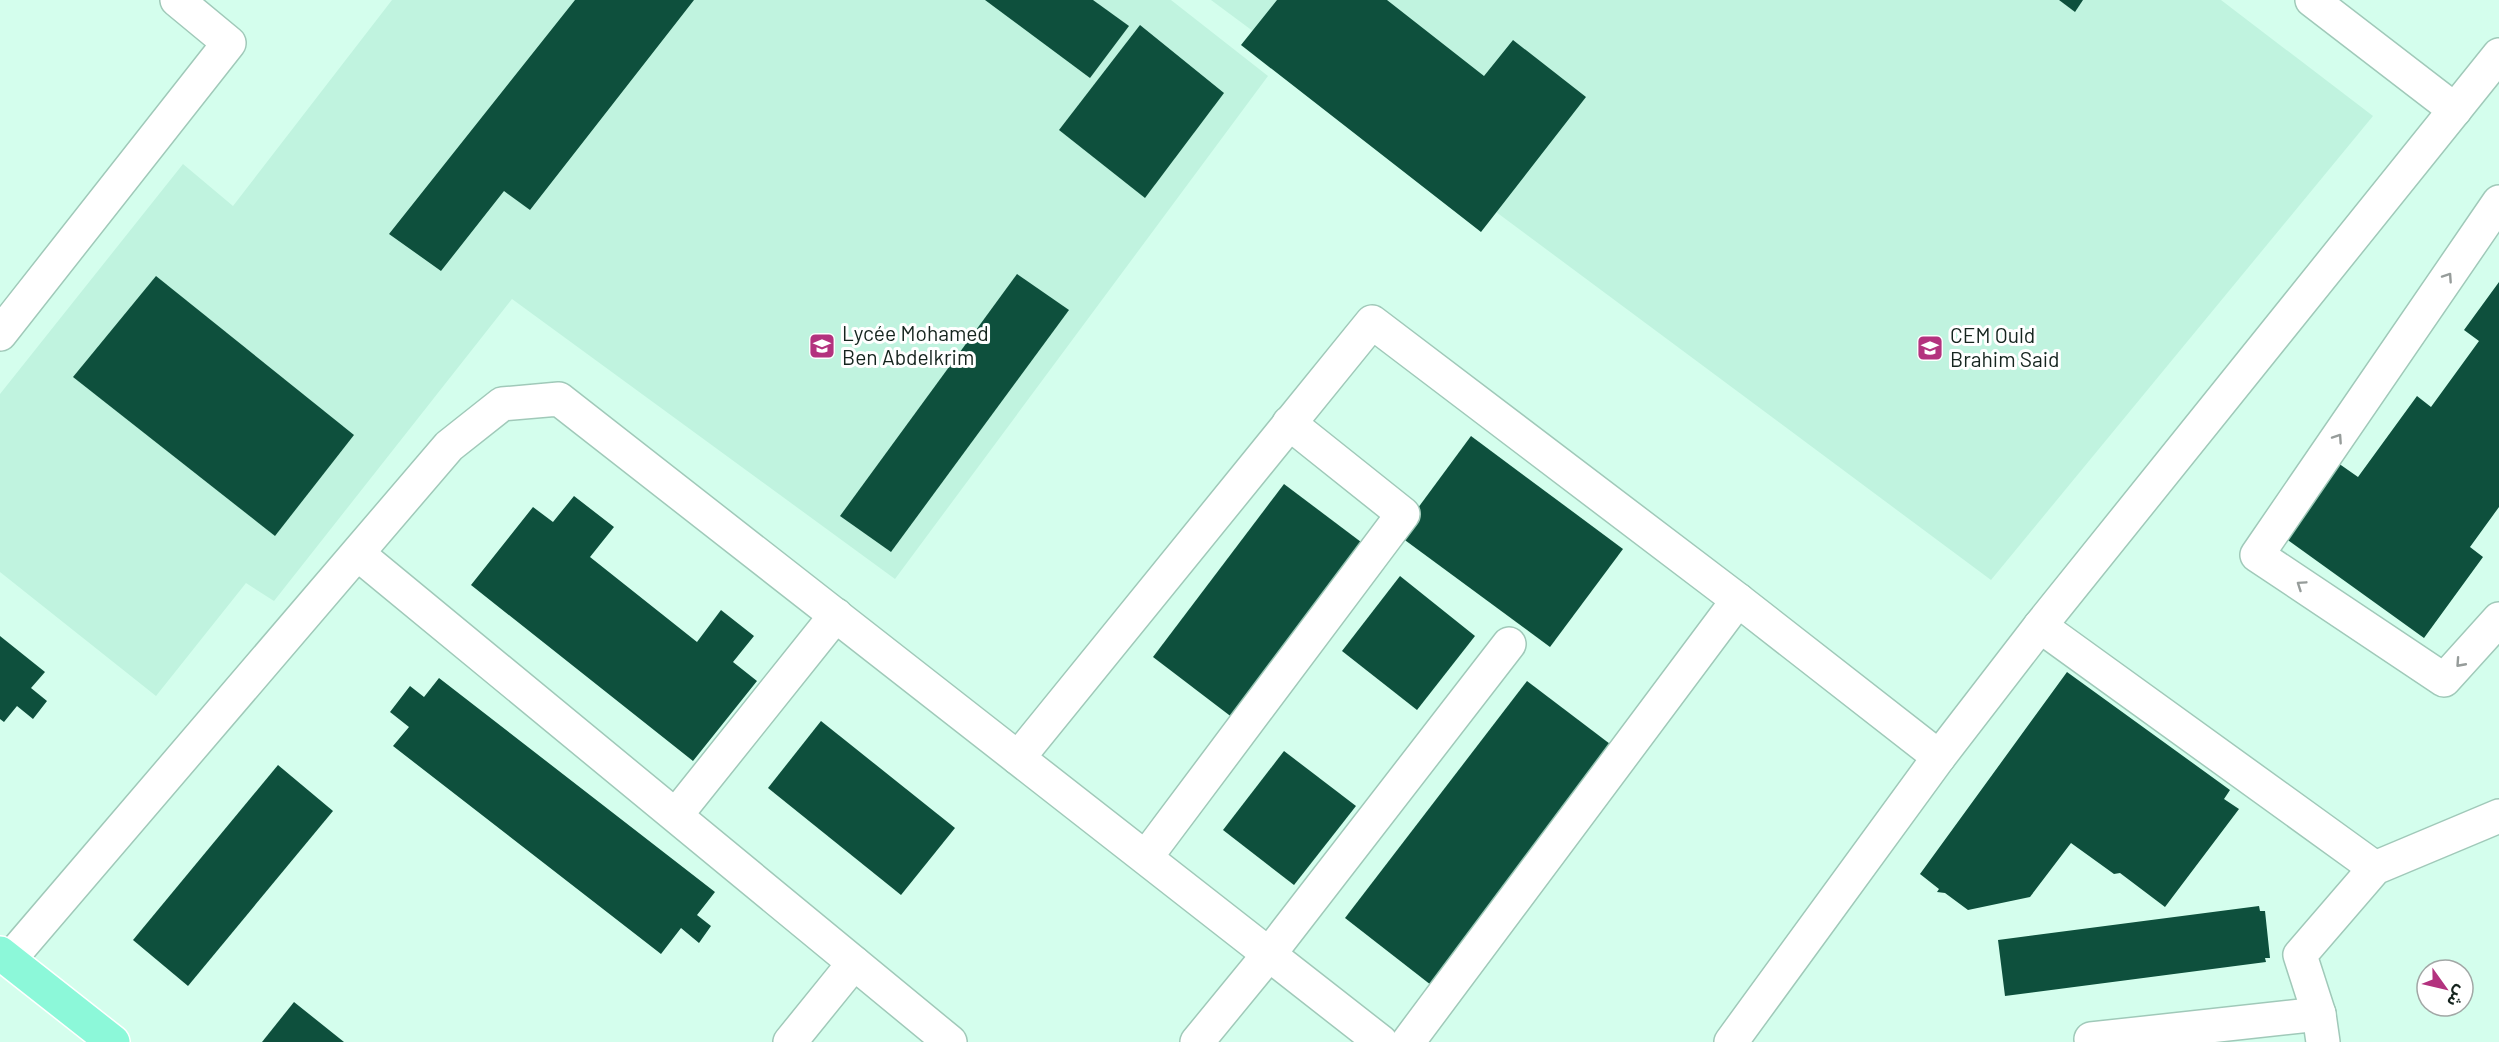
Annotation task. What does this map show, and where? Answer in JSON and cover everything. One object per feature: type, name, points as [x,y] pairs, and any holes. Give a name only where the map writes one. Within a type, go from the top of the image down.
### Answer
[{"type":"main road","points":[[5,956],[113,1042]]},
{"type":"street","points":[[0,334],[229,44],[177,0]]},
{"type":"street","points":[[2312,0],[2456,110]]},
{"type":"street","points":[[1731,1042],[1939,757],[2040,626],[2499,55]]},
{"type":"street","points":[[2499,202],[2257,555],[2444,680],[2499,620]]},
{"type":"street","points":[[1018,758],[1372,322],[1738,600],[1939,757]]},
{"type":"street","points":[[5,956],[358,554],[449,446],[502,404],[560,399],[1381,1042]]},
{"type":"street","points":[[1146,856],[1403,514],[1289,423]]},
{"type":"street","points":[[358,554],[950,1042]]},
{"type":"street","points":[[1408,1042],[1738,600]]},
{"type":"street","points":[[676,815],[836,615]]},
{"type":"street","points":[[2040,626],[2376,868]]},
{"type":"street","points":[[1197,1042],[1270,953],[1509,644]]},
{"type":"street","points":[[2091,1039],[2321,1028],[2300,955],[2376,868],[2499,816]]},
{"type":"street","points":[[790,1042],[854,963]]},
{"type":"shaded area","name":"Lycée Mohamed Ben Abdelkrim","points":[[392,0],[1171,0],[1268,76],[895,579],[512,299],[274,601],[246,583],[156,696],[0,572],[0,394],[183,164],[233,206]]},
{"type":"shaded area","name":"CEM Ould Brahim Said","points":[[1211,0],[2221,0],[2373,116],[1991,580]]},
{"type":"building","points":[[575,0],[694,0],[530,210],[504,191],[441,271],[389,234]]},
{"type":"building","points":[[985,0],[1093,0],[1129,26],[1090,78]]},
{"type":"building","points":[[1277,0],[1387,0],[1484,76],[1513,40],[1586,97],[1481,232],[1241,45]]},
{"type":"building","points":[[2059,0],[2083,0],[2075,12]]},
{"type":"building","points":[[1140,25],[1224,93],[1145,198],[1059,130]]},
{"type":"building","points":[[1017,274],[1069,310],[891,552],[840,516]]},
{"type":"building","points":[[156,276],[354,435],[275,536],[73,377]]},
{"type":"building","points":[[2499,282],[2499,507],[2470,547],[2483,557],[2424,638],[2285,538],[2338,463],[2358,477],[2417,396],[2431,407],[2479,341],[2464,330]]},
{"type":"building","points":[[1471,436],[1623,549],[1550,647],[1398,535]]},
{"type":"building","points":[[1284,484],[1365,545],[1233,718],[1153,657]]},
{"type":"building","points":[[574,496],[614,527],[590,557],[697,642],[721,610],[754,636],[733,662],[757,681],[693,761],[471,585],[533,507],[553,522]]},
{"type":"building","points":[[1400,576],[1475,636],[1417,710],[1342,651]]},
{"type":"building","points":[[0,636],[45,672],[31,688],[47,701],[33,719],[17,706],[4,722],[0,719]]},
{"type":"building","points":[[2067,672],[2230,790],[2224,799],[2239,809],[2165,907],[2120,873],[2114,874],[2071,843],[2030,897],[1968,910],[1945,893],[1937,892],[1939,889],[1920,874]]},
{"type":"building","points":[[439,678],[715,892],[697,915],[711,926],[699,943],[681,928],[661,954],[393,746],[409,727],[390,712],[410,686],[424,697]]},
{"type":"building","points":[[1527,681],[1614,747],[1431,985],[1345,918]]},
{"type":"building","points":[[821,721],[955,828],[901,895],[768,788]]},
{"type":"building","points":[[1284,751],[1356,806],[1294,885],[1223,830]]},
{"type":"building","points":[[278,765],[333,811],[188,986],[133,940]]},
{"type":"building","points":[[2259,906],[2260,911],[2265,911],[2270,958],[2265,958],[2266,962],[2005,996],[1998,940]]},
{"type":"building","points":[[294,1002],[344,1042],[262,1042]]},
{"type":"place","name":"Lycée Mohamed Ben Abdelkrim","points":[[822,346]]},
{"type":"place","name":"CEM Ould Brahim Said","points":[[1930,348]]}]
